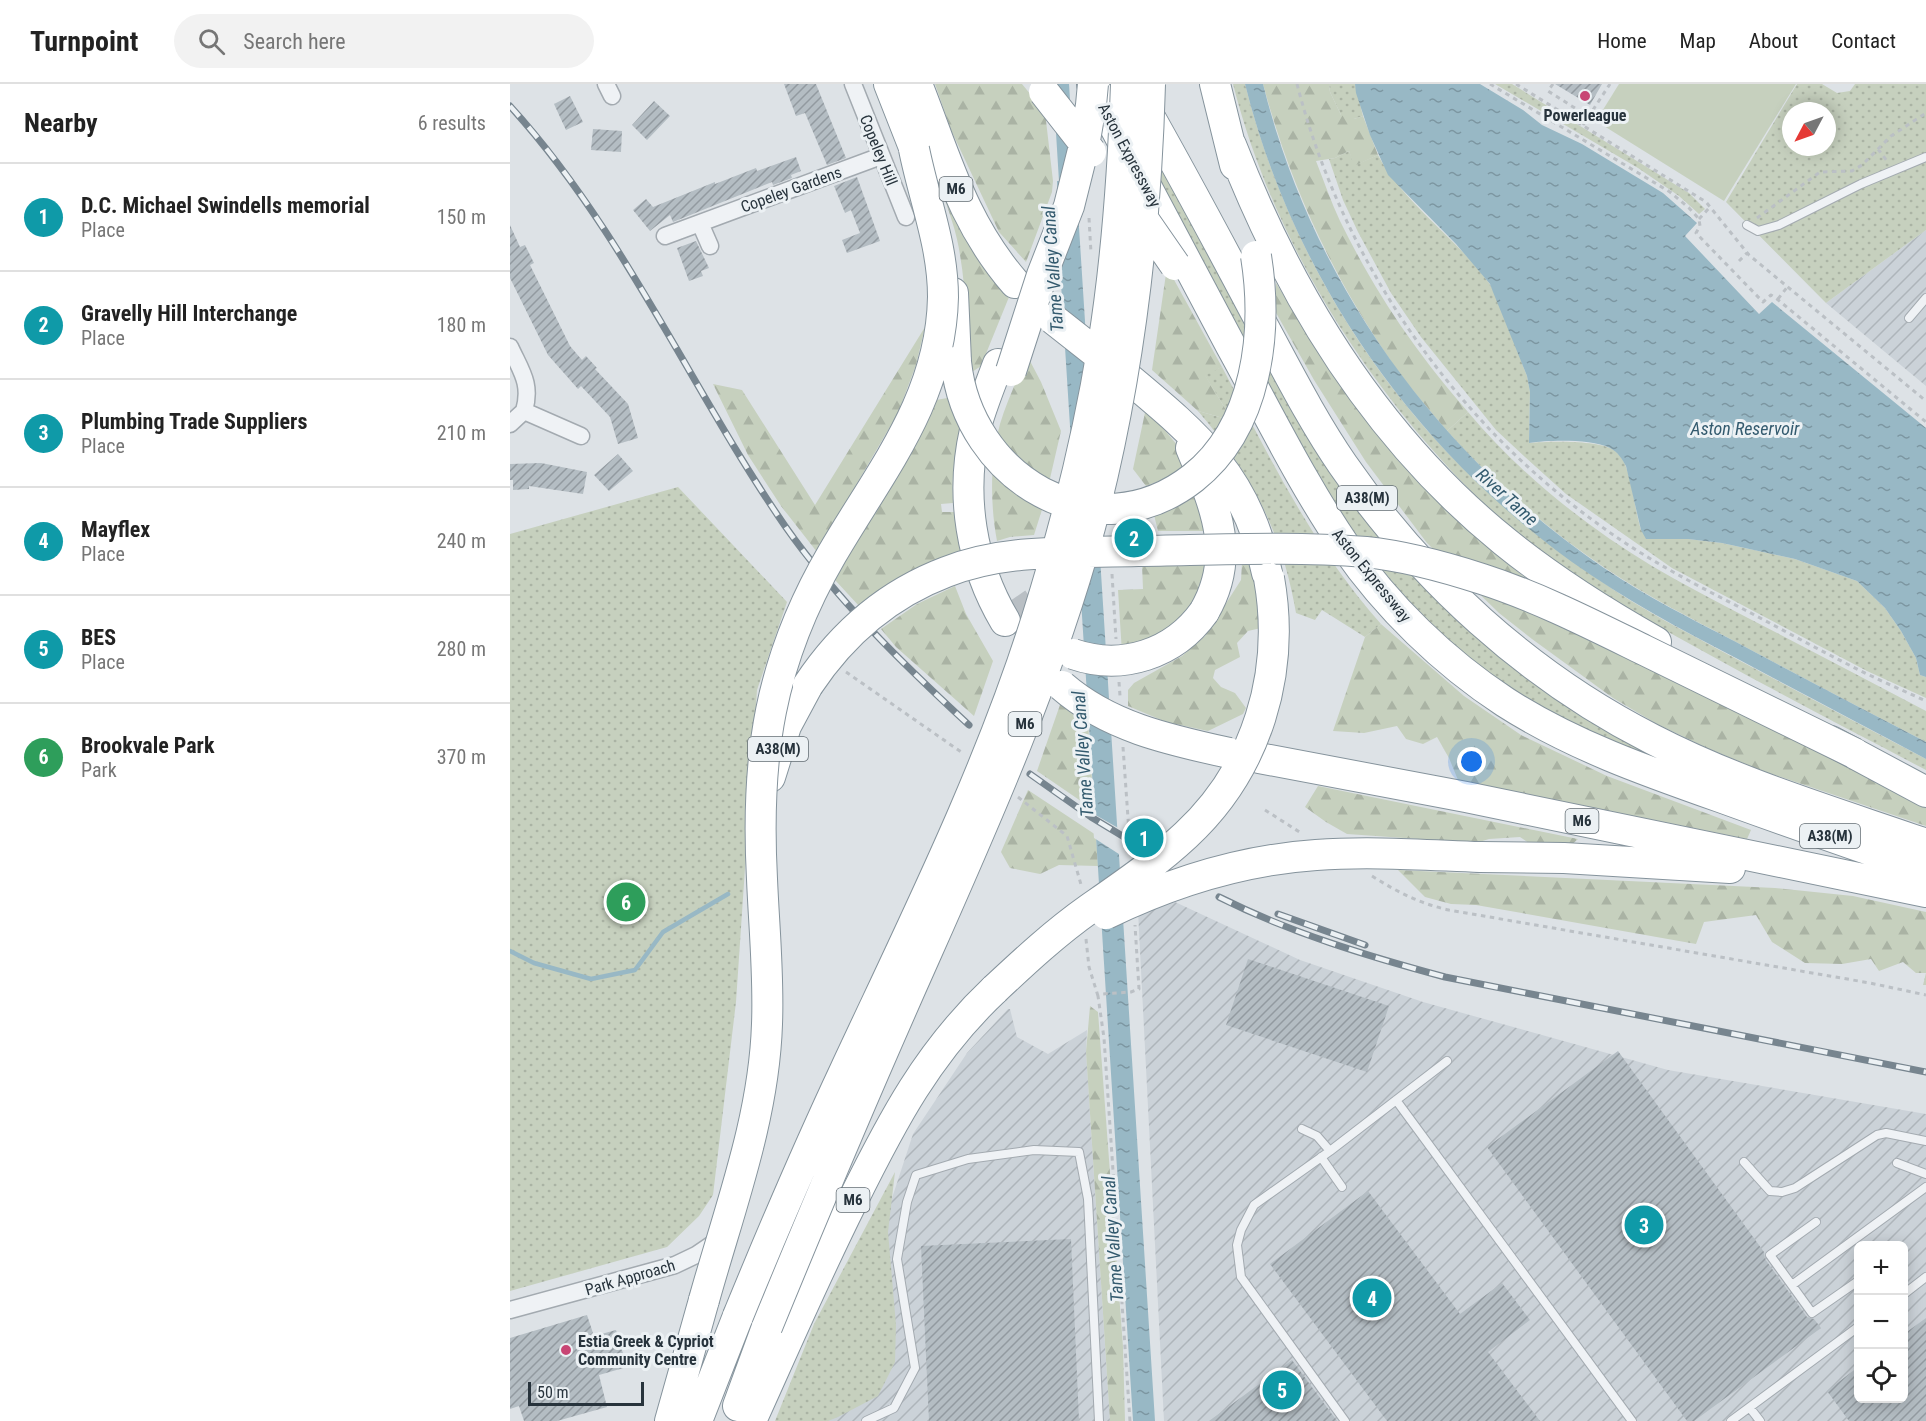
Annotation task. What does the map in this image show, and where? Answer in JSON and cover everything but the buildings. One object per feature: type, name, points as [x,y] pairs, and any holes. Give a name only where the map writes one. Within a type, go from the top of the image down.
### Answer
[{"type":"highway","name":"M6","points":[[889,84],[931,191],[946,247],[953,297],[957,373],[973,424],[998,459],[1013,474],[1033,488],[1071,504],[1104,508],[1128,506],[1152,500],[1175,490],[1195,476],[1216,454],[1228,437],[1246,397],[1258,343],[1260,285],[1256,256],[1215,84]]},
{"type":"highway","name":"M6","points":[[917,84],[963,206],[992,256],[1029,279]]},
{"type":"highway","name":"A38(M)","points":[[1037,84],[1142,217],[1242,366]]},
{"type":"highway","points":[[1005,602],[991,538],[986,488],[995,418],[1005,368],[1029,279],[1060,231],[1072,196],[1091,105],[1092,84]]},
{"type":"highway","name":"Aston Expressway","points":[[1092,84],[1296,466],[1347,548],[1406,619],[1464,672],[1504,701],[1539,722],[1603,754],[1636,768],[1926,869]]},
{"type":"highway","name":"M6","points":[[698,1421],[738,1316],[793,1184],[973,789],[997,730],[1036,620],[1086,437],[1103,346],[1122,175],[1126,84]]},
{"type":"highway","name":"A38(M)","points":[[1131,84],[1284,366],[1341,463],[1390,527],[1452,596],[1516,651],[1564,687],[1650,738],[1743,781],[1926,844]]},
{"type":"highway","name":"M6","points":[[751,1421],[778,1332],[867,1087],[1003,780],[1060,626],[1090,527],[1126,354],[1139,267],[1148,173],[1150,84]]},
{"type":"highway","name":"A38(M)","points":[[1231,145],[1259,214],[1284,267],[1320,330],[1389,425],[1447,489],[1502,539],[1572,591],[1622,622],[1926,792]]},
{"type":"highway","name":"M6","points":[[670,1421],[757,1110],[765,1054],[768,995],[761,875],[761,818],[766,742],[776,689],[788,648],[823,571],[918,408],[928,384],[935,356],[942,307],[941,262],[932,215],[920,178],[914,149]]},
{"type":"highway","name":"M6","points":[[733,1421],[778,1332],[840,1228],[891,1124],[910,1092],[952,1034],[995,989],[1061,931],[1159,860],[1198,823],[1228,787],[1242,764],[1254,736],[1270,682],[1275,623],[1269,578],[1260,543],[1238,492],[1205,447],[1179,421],[1048,314]]},
{"type":"highway","name":"M6","points":[[1073,654],[1106,661],[1146,656],[1176,641],[1191,627],[1204,612],[1214,592],[1220,573],[1221,532],[1211,495],[1179,421]]},
{"type":"highway","name":"A38(M)","points":[[761,818],[773,764],[793,712],[822,664],[848,635],[888,602],[935,576],[987,560],[1034,554],[1319,550],[1368,553],[1427,564],[1483,580],[1567,612],[1854,753]]},
{"type":"highway","points":[[1062,686],[1094,709],[1126,725],[1170,740],[1229,753]]},
{"type":"highway","name":"M6","points":[[1259,759],[1489,802],[1926,892]]},
{"type":"highway","name":"M6","points":[[995,989],[1046,950],[1101,917],[1159,891],[1220,871],[1282,858],[1377,853],[1564,858],[1838,874]]},
{"type":"street","name":"Copeley Hill","points":[[853,84],[906,217]]},
{"type":"street","name":"Copeley Gardens","points":[[665,236],[882,156]]},
{"type":"street","points":[[700,223],[710,246]]},
{"type":"street","points":[[510,347],[527,381],[524,411],[510,424]]},
{"type":"street","points":[[524,411],[581,436]]},
{"type":"street","name":"Park Approach","points":[[510,1310],[675,1265],[696,1255],[741,1224]]},
{"type":"lane","points":[[1747,225],[1758,231],[1779,225],[1861,184],[1926,157]]},
{"type":"lane","points":[[1909,318],[1926,298]]},
{"type":"lane","points":[[1345,1421],[1241,1277],[1237,1245],[1240,1230],[1254,1205],[1330,1151],[1446,1061]]},
{"type":"lane","points":[[1396,1100],[1632,1421]]},
{"type":"lane","points":[[1302,1129],[1317,1136],[1330,1151]]},
{"type":"lane","points":[[1744,1162],[1770,1191],[1782,1192],[1795,1188],[1877,1135],[1886,1132],[1926,1141]]},
{"type":"lane","points":[[867,1421],[894,1407],[915,1368],[897,1259],[907,1202],[916,1175],[968,1159],[1034,1150],[1079,1152],[1088,1198],[1099,1421]]},
{"type":"lane","points":[[1321,1157],[1342,1186]]},
{"type":"lane","points":[[1896,1163],[1926,1174]]},
{"type":"lane","points":[[1792,1285],[1926,1187]]},
{"type":"lane","points":[[1816,1222],[1770,1255],[1812,1313],[1854,1284]]},
{"type":"lane","points":[[1908,1291],[1926,1277]]},
{"type":"lane","points":[[1731,1421],[1854,1330]]},
{"type":"lane","points":[[1750,1408],[1760,1421]]},
{"type":"path","points":[[1297,84],[1311,133],[1333,191],[1369,265],[1397,312],[1433,362],[1487,427],[1572,505],[1649,559],[1861,671],[1926,701]]},
{"type":"path","points":[[1490,84],[1649,178],[1680,200],[1699,219],[1700,226],[1696,233],[1763,302],[1771,295],[1777,299],[1926,422]]},
{"type":"path","points":[[1516,84],[1711,206],[1747,253],[1926,401]]},
{"type":"path","points":[[1553,84],[1548,91],[1589,117]]},
{"type":"path","points":[[1583,125],[1610,84]]},
{"type":"path","points":[[1732,235],[1820,172],[1852,171],[1862,165],[1891,136],[1926,112]]},
{"type":"path","points":[[1699,219],[1711,206]]},
{"type":"path","points":[[1739,261],[1747,253]]},
{"type":"path","points":[[1777,299],[1788,286]]},
{"type":"path","points":[[1119,672],[1120,701]]},
{"type":"path","points":[[1124,747],[1129,832]]},
{"type":"path","points":[[1264,810],[1308,837]]},
{"type":"path","points":[[1370,875],[1407,896],[1428,905],[1449,910],[1858,981],[1926,995]]},
{"type":"path","points":[[1130,1421],[1104,1038],[1098,996],[1139,989],[1135,923]]},
{"type":"shaded area","points":[[1926,230],[1926,386],[1826,303]]},
{"type":"shaded area","points":[[1175,902],[1300,960],[1423,1002],[1668,1070],[1926,1114],[1926,1421],[1164,1421],[1138,911]]},
{"type":"shaded area","points":[[1010,1009],[1017,1037],[1048,1054],[1087,1030],[1086,1052],[1110,1421],[819,1421],[913,1134],[967,1053]]},
{"type":"green space","points":[[935,84],[1022,84],[1045,112],[1053,181],[1052,192],[1026,262],[999,232],[951,130]]},
{"type":"green space","points":[[1105,84],[1120,84],[1420,576],[1739,794],[1536,709],[1440,638],[1349,533]]},
{"type":"green space","points":[[1233,84],[1245,84],[1261,140],[1281,195],[1305,248],[1333,299],[1364,348],[1398,395],[1435,439],[1476,481],[1574,561],[1616,591],[1679,628],[1926,759],[1926,770],[1822,716],[1611,599],[1549,558],[1479,499],[1417,432],[1386,393],[1330,311],[1283,224],[1247,132]]},
{"type":"green space","points":[[1263,84],[1329,84],[1330,92],[1341,115],[1352,112],[1354,119],[1363,116],[1378,155],[1354,166],[1349,151],[1335,158],[1316,161],[1340,221],[1382,297],[1431,367],[1468,412],[1447,431],[1393,364],[1332,264],[1300,195]]},
{"type":"green space","points":[[1329,84],[1355,84],[1363,116],[1354,119],[1341,115],[1330,92]]},
{"type":"green space","points":[[1495,84],[1512,84],[1689,193],[1705,209],[1699,214],[1679,196],[1638,168]]},
{"type":"green space","points":[[1619,84],[1796,84],[1785,102],[1782,102],[1782,107],[1724,201],[1596,121]]},
{"type":"green space","points":[[1797,84],[1822,84],[1837,93],[1850,91],[1855,84],[1926,84],[1926,230],[1826,303],[1726,202],[1782,109],[1782,156],[1836,156],[1836,102],[1786,102]]},
{"type":"green space","points":[[1349,151],[1355,165],[1378,155],[1402,189],[1476,266],[1489,283],[1505,315],[1527,376],[1530,392],[1529,443],[1584,443],[1605,446],[1614,450],[1626,467],[1641,530],[1654,539],[1688,539],[1722,543],[1795,559],[1857,581],[1885,608],[1901,631],[1916,658],[1920,675],[1926,677],[1926,698],[1867,671],[1672,568],[1566,494],[1496,430],[1421,337],[1391,293],[1358,232],[1343,200],[1329,159]]},
{"type":"green space","points":[[942,191],[982,259],[1009,297],[981,366],[972,372],[959,247]]},
{"type":"green space","points":[[1167,267],[1222,367],[1205,375],[1226,410],[1223,418],[1198,411],[1152,370]]},
{"type":"green space","points":[[1276,283],[1314,344],[1461,522],[1508,564],[1600,637],[1926,806],[1926,826],[1760,770],[1657,724],[1613,698],[1499,613],[1427,543],[1366,462],[1314,380],[1275,311]]},
{"type":"green space","points":[[925,327],[916,365],[898,413],[817,552],[781,506],[748,455],[713,384],[742,390],[815,505]]},
{"type":"green space","points":[[1030,361],[1061,431],[1045,500],[1034,535],[1010,537],[997,541],[993,512],[994,453],[1005,408],[1024,362]]},
{"type":"green space","points":[[1222,367],[1294,501],[1334,565],[1381,624],[1365,637],[1322,610],[1315,620],[1296,613],[1282,556],[1262,505],[1234,458],[1198,411],[1223,418],[1226,410],[1204,374]]},
{"type":"green space","points":[[953,397],[964,427],[954,464],[953,503],[941,504],[942,512],[956,512],[962,550],[932,562],[859,606],[835,580],[936,400]]},
{"type":"green space","points":[[1146,408],[1178,446],[1189,464],[1174,475],[1146,486],[1133,469]]},
{"type":"green space","points":[[1468,412],[1531,477],[1577,515],[1627,550],[1688,586],[1926,711],[1926,742],[1670,607],[1583,553],[1522,504],[1483,469],[1447,431]]},
{"type":"green space","points":[[1199,486],[1215,531],[1158,531],[1152,507]]},
{"type":"green space","points":[[678,487],[787,602],[757,690],[736,1002],[713,1195],[699,1216],[667,1247],[510,1291],[510,534]]},
{"type":"green space","points":[[1213,562],[1188,620],[1122,653],[1118,590],[1143,589],[1142,565]]},
{"type":"green space","points":[[1242,563],[1254,563],[1261,628],[1248,631],[1237,643],[1240,657],[1215,670],[1213,678],[1221,687],[1235,693],[1246,708],[1243,714],[1208,731],[1166,722],[1128,706],[1128,690],[1134,683],[1182,656],[1205,636],[1241,580]]},
{"type":"green space","points":[[955,586],[966,614],[993,661],[974,716],[896,647],[881,629],[917,604]]},
{"type":"green space","points":[[1381,624],[1464,696],[1521,735],[1607,776],[1751,830],[1747,839],[1458,780],[1437,737],[1423,744],[1406,739],[1397,726],[1364,733],[1333,731],[1365,637]]},
{"type":"green space","points":[[1061,702],[1088,722],[1094,810],[1037,771]]},
{"type":"green space","points":[[1318,786],[1578,839],[1568,848],[1532,845],[1520,837],[1489,839],[1476,843],[1347,834],[1305,807]]},
{"type":"green space","points":[[1028,790],[1096,835],[1098,866],[1059,865],[1040,874],[1010,868],[1001,852]]},
{"type":"green space","points":[[1398,870],[1775,888],[1853,896],[1926,912],[1926,973],[1916,973],[1903,962],[1879,971],[1871,959],[1842,964],[1805,963],[1772,942],[1756,915],[1704,922],[1696,944],[1476,905],[1451,904],[1425,897]]},
{"type":"green space","points":[[1090,1006],[1098,1012],[1123,1347],[1125,1421],[1110,1421],[1086,1052]]},
{"type":"green space","points":[[895,1172],[888,1232],[896,1325],[895,1362],[878,1396],[838,1417],[828,1421],[775,1421],[814,1324]]},
{"type":"water","name":"River Tame","points":[[1245,84],[1263,84],[1285,157],[1313,227],[1348,294],[1389,358],[1435,417],[1487,472],[1543,523],[1604,568],[1669,607],[1926,742],[1926,759],[1694,636],[1612,589],[1572,562],[1514,516],[1460,465],[1410,410],[1366,352],[1327,289],[1294,223],[1266,155]]},
{"type":"water","name":"Aston Reservoir","points":[[1355,84],[1480,84],[1523,110],[1542,125],[1582,144],[1663,193],[1697,223],[1685,236],[1759,314],[1772,302],[1926,428],[1926,677],[1920,675],[1916,658],[1885,608],[1857,581],[1795,559],[1722,543],[1688,539],[1646,539],[1641,530],[1626,466],[1615,452],[1610,448],[1592,443],[1559,441],[1529,443],[1530,392],[1527,376],[1490,284],[1456,244],[1388,175],[1370,135]]},
{"type":"water","points":[[1076,180],[1155,1421],[1133,1421],[1061,284],[1057,181]]},
{"type":"pier","points":[[1092,813],[1120,829],[1122,856],[1094,838]]},
{"type":"waterway","name":"Tame Valley Canal","points":[[1061,84],[1067,181]]},
{"type":"waterway","points":[[510,951],[534,963],[591,979],[635,970],[663,932],[728,894]]},
{"type":"tunnel","points":[[1013,599],[1034,629],[1052,643]]},
{"type":"railway","points":[[510,106],[551,154],[588,205],[655,311],[751,473],[805,553],[826,580],[872,630],[969,725]]},
{"type":"railway","points":[[1030,774],[1091,817],[1139,846]]},
{"type":"railway","points":[[1219,897],[1274,922],[1330,943],[1445,977],[1926,1072]]},
{"type":"railway","points":[[1278,914],[1365,945]]},
{"type":"place","name":"Powerleague","points":[[1585,96]]},
{"type":"place","name":"Gravelly Hill Interchange","points":[[1134,538]]},
{"type":"place","name":"D.C. Michael Swindells memorial","points":[[1144,838]]},
{"type":"place","name":"Brookvale Park","points":[[626,902]]},
{"type":"place","name":"Plumbing Trade Suppliers","points":[[1644,1225]]},
{"type":"place","name":"Mayflex","points":[[1372,1298]]},
{"type":"place","name":"Estia Greek & Cypriot Community Centre","points":[[566,1350]]},
{"type":"place","name":"BES","points":[[1282,1390]]}]
